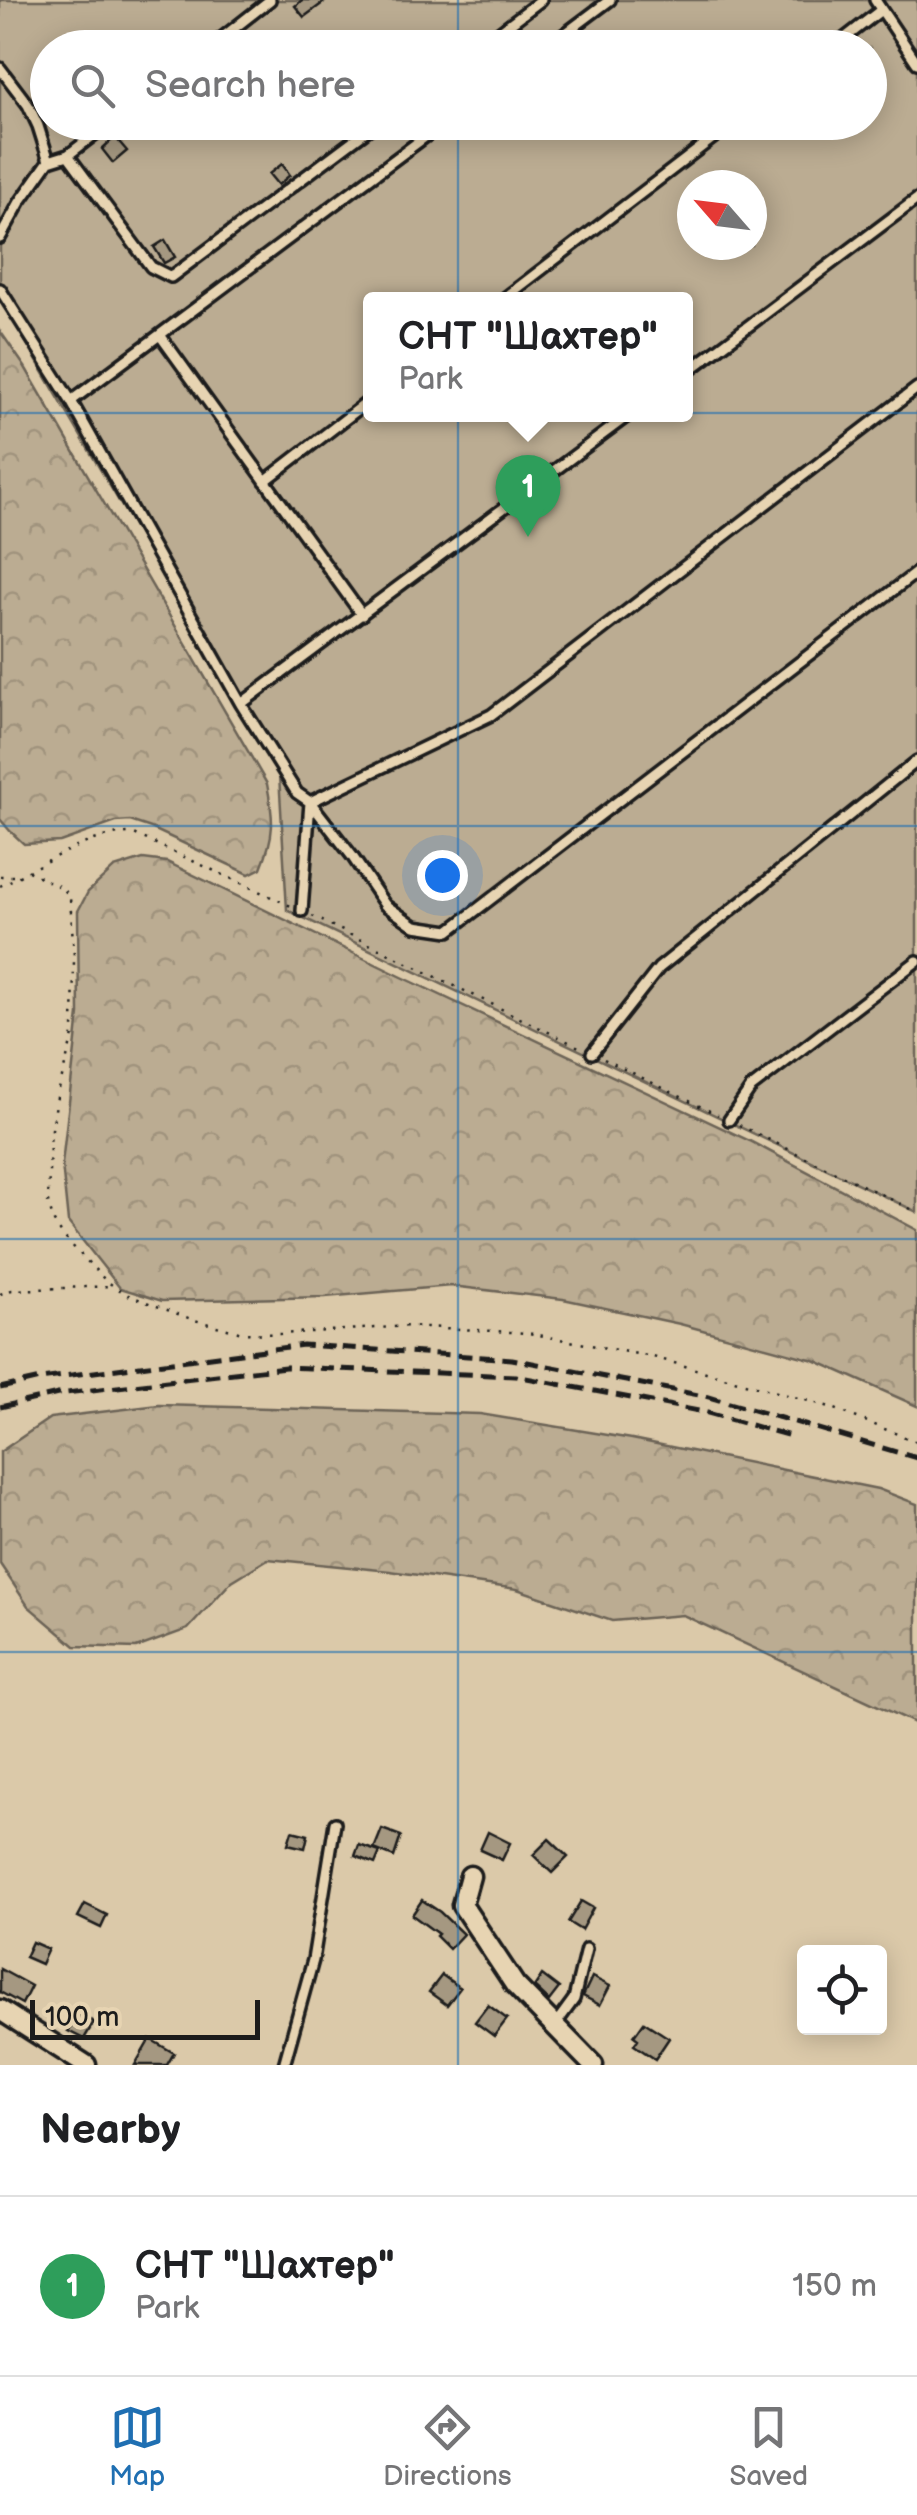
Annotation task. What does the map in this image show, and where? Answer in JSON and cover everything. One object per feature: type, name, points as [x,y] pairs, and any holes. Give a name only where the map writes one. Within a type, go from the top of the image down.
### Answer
[{"type":"street","points":[[470,1876],[462,1905],[516,1984],[593,2065]]},
{"type":"street","points":[[0,2010],[86,2065]]},
{"type":"lane","points":[[231,30],[270,0]]},
{"type":"lane","points":[[502,30],[542,0]]},
{"type":"lane","points":[[570,30],[610,0]]},
{"type":"lane","points":[[875,0],[917,63]]},
{"type":"lane","points":[[856,30],[882,10]]},
{"type":"lane","points":[[0,68],[30,109]]},
{"type":"lane","points":[[42,140],[49,161]]},
{"type":"lane","points":[[0,238],[49,161],[68,156],[88,140]]},
{"type":"lane","points":[[68,156],[152,268],[170,278],[354,140]]},
{"type":"lane","points":[[72,400],[421,140]]},
{"type":"lane","points":[[512,292],[711,140]]},
{"type":"lane","points":[[693,368],[917,199]]},
{"type":"lane","points":[[0,289],[72,400],[240,704],[297,794],[310,802],[385,905],[415,926],[450,931],[917,572]]},
{"type":"lane","points":[[160,335],[362,616]]},
{"type":"lane","points":[[310,802],[490,715],[917,388]]},
{"type":"lane","points":[[265,480],[363,405]]},
{"type":"lane","points":[[240,704],[619,422]]},
{"type":"lane","points":[[592,1053],[659,968],[917,760]]},
{"type":"lane","points":[[302,911],[310,802]]},
{"type":"lane","points":[[729,1120],[751,1088],[917,960]]},
{"type":"lane","points":[[284,2065],[312,1960],[335,1823]]},
{"type":"lane","points":[[555,2026],[574,1999],[586,1949]]},
{"type":"path","points":[[0,886],[85,844],[116,833],[132,833],[302,911],[917,1212]]},
{"type":"path","points":[[28,872],[64,889],[70,898],[73,942],[72,1035],[56,1097],[48,1202],[64,1237],[115,1286],[190,1319],[242,1333],[410,1326],[543,1336],[723,1376],[830,1408],[917,1442]]},
{"type":"path","points":[[0,876],[20,876]]},
{"type":"path","points":[[0,1294],[12,1290],[115,1286]]},
{"type":"green space","points":[[0,0],[917,0],[917,1212],[287,910],[279,775],[0,298]]},
{"type":"green space","points":[[0,331],[25,367],[267,784],[272,817],[269,846],[261,868],[249,874],[130,821],[116,822],[60,842],[24,844],[0,819]]},
{"type":"green space","points":[[143,859],[167,862],[750,1141],[917,1230],[917,1406],[814,1360],[680,1324],[563,1299],[451,1286],[325,1297],[162,1301],[120,1288],[68,1222],[62,1164],[79,1014],[78,911],[88,892],[114,868]]},
{"type":"green space","points":[[159,1405],[480,1414],[632,1439],[878,1489],[917,1504],[917,1724],[683,1615],[612,1621],[517,1589],[268,1559],[232,1581],[188,1629],[136,1648],[75,1646],[28,1606],[0,1564],[0,1452],[50,1418]]},
{"type":"building","points":[[302,0],[327,0],[304,17],[295,6]]},
{"type":"building","points":[[118,140],[127,151],[113,163],[102,149]]},
{"type":"building","points":[[282,164],[290,175],[278,185],[269,174]]},
{"type":"building","points":[[165,240],[175,257],[164,263],[154,247]]},
{"type":"building","points":[[382,1829],[401,1836],[394,1857],[374,1849]]},
{"type":"building","points":[[292,1831],[308,1835],[305,1848],[288,1844]]},
{"type":"building","points":[[488,1832],[510,1843],[502,1860],[480,1850]]},
{"type":"building","points":[[549,1839],[568,1857],[552,1873],[533,1855]]},
{"type":"building","points":[[359,1845],[380,1852],[375,1864],[355,1856]]},
{"type":"building","points":[[422,1900],[463,1934],[449,1949],[438,1934],[412,1915]]},
{"type":"building","points":[[581,1901],[593,1908],[581,1930],[568,1922]]},
{"type":"building","points":[[85,1904],[107,1915],[101,1928],[78,1917]]},
{"type":"building","points":[[32,1942],[48,1949],[41,1964],[25,1957]]},
{"type":"building","points":[[0,1969],[31,1986],[22,2004],[0,1992]]},
{"type":"building","points":[[442,1975],[460,1988],[447,2005],[429,1992]]},
{"type":"building","points":[[542,1975],[559,1988],[549,2001],[534,1987]]},
{"type":"building","points":[[592,1977],[610,1986],[600,2005],[583,1996]]},
{"type":"building","points":[[488,2005],[507,2019],[494,2036],[475,2022]]},
{"type":"building","points":[[78,2014],[94,2022],[84,2039],[68,2031]]},
{"type":"building","points":[[644,2022],[669,2038],[655,2059],[634,2045],[638,2039],[634,2036]]},
{"type":"building","points":[[150,2039],[174,2053],[167,2065],[135,2065]]},
{"type":"railway","points":[[0,1388],[40,1379],[303,1345],[512,1359],[709,1397],[917,1458]]},
{"type":"railway","points":[[0,1407],[58,1394],[285,1367],[516,1376],[704,1412],[790,1436]]},
{"type":"place","name":"СНТ \"Шахтер\"","points":[[528,537]]}]
